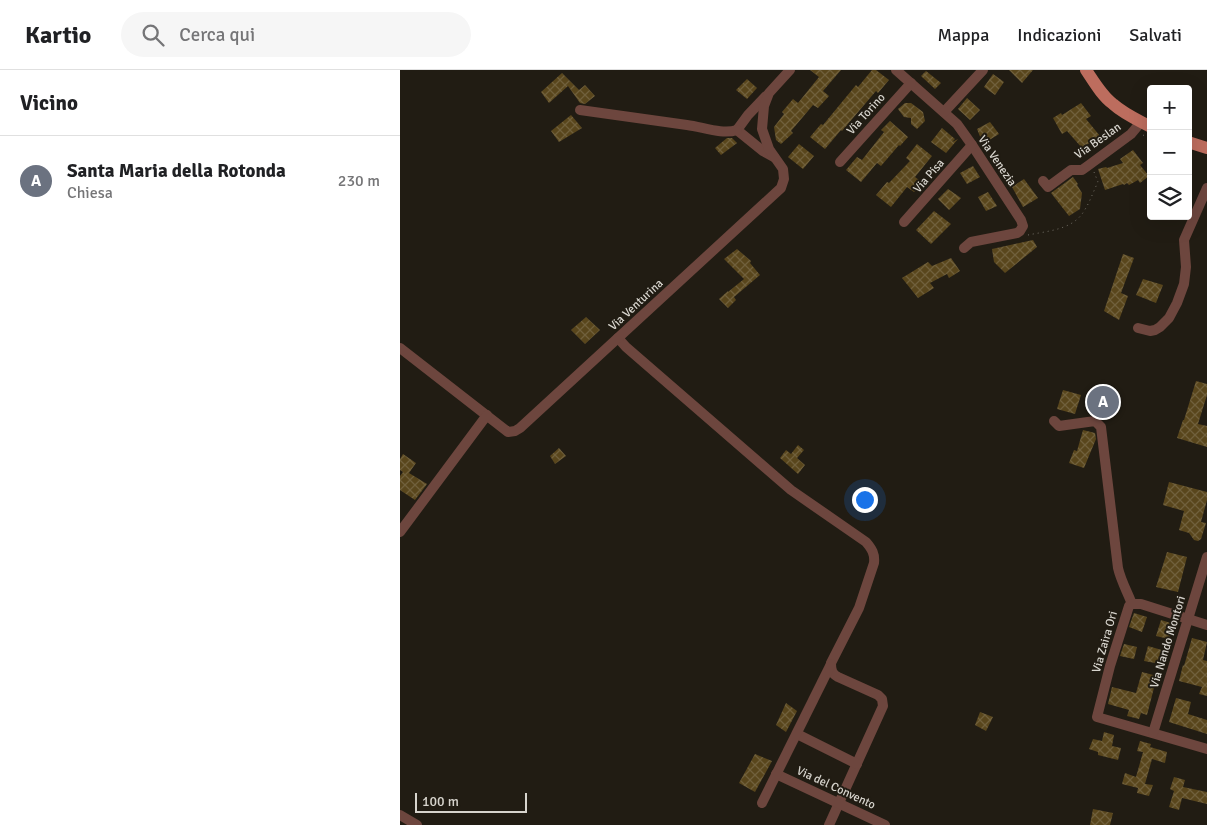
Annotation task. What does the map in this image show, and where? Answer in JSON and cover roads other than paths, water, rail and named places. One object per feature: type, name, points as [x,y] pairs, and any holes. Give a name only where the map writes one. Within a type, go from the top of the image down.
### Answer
[{"type":"main road","points":[[1086,70],[1112,104],[1146,124]]},
{"type":"main road","points":[[1192,143],[1207,148]]},
{"type":"street","name":"Via Venturina","points":[[400,348],[508,432],[515,431],[525,424],[781,188],[784,179],[783,169],[769,149],[762,129],[764,106],[769,93],[790,70]]},
{"type":"street","name":"Via Venezia","points":[[896,70],[957,124],[1021,220],[1023,226],[1017,233],[971,242],[964,248]]},
{"type":"street","points":[[944,112],[983,70]]},
{"type":"street","name":"Via Torino","points":[[840,162],[911,83]]},
{"type":"street","points":[[580,110],[732,132],[737,130],[769,93]]},
{"type":"street","name":"Via Beslan","points":[[1043,181],[1048,187],[1071,170],[1082,170],[1146,124]]},
{"type":"street","points":[[737,130],[775,158]]},
{"type":"street","name":"Via Pisa","points":[[904,222],[972,145]]},
{"type":"street","points":[[1138,328],[1150,331],[1160,328],[1169,318],[1177,303],[1184,284],[1186,267],[1184,240],[1207,188]]},
{"type":"street","points":[[618,338],[791,490],[866,542],[872,549],[875,558],[859,608],[762,803]]},
{"type":"street","points":[[400,532],[487,415]]},
{"type":"street","points":[[1054,421],[1059,426],[1095,421],[1101,427],[1118,568],[1123,585],[1132,604]]},
{"type":"street","name":"Via Nando Montori","points":[[1153,733],[1207,557]]},
{"type":"street","name":"Via Zaira Ori","points":[[1153,733],[1097,717],[1128,606],[1141,604],[1207,625]]},
{"type":"street","points":[[829,825],[882,710],[883,702],[878,695],[834,675],[831,667],[832,663]]},
{"type":"street","points":[[1153,733],[1207,749]]},
{"type":"street","points":[[797,734],[857,764]]},
{"type":"street","name":"Via del Convento","points":[[776,774],[885,825]]},
{"type":"street","points":[[400,816],[417,825]]},
{"type":"place","name":"Santa Maria della Rotonda","points":[[1103,402]]}]
